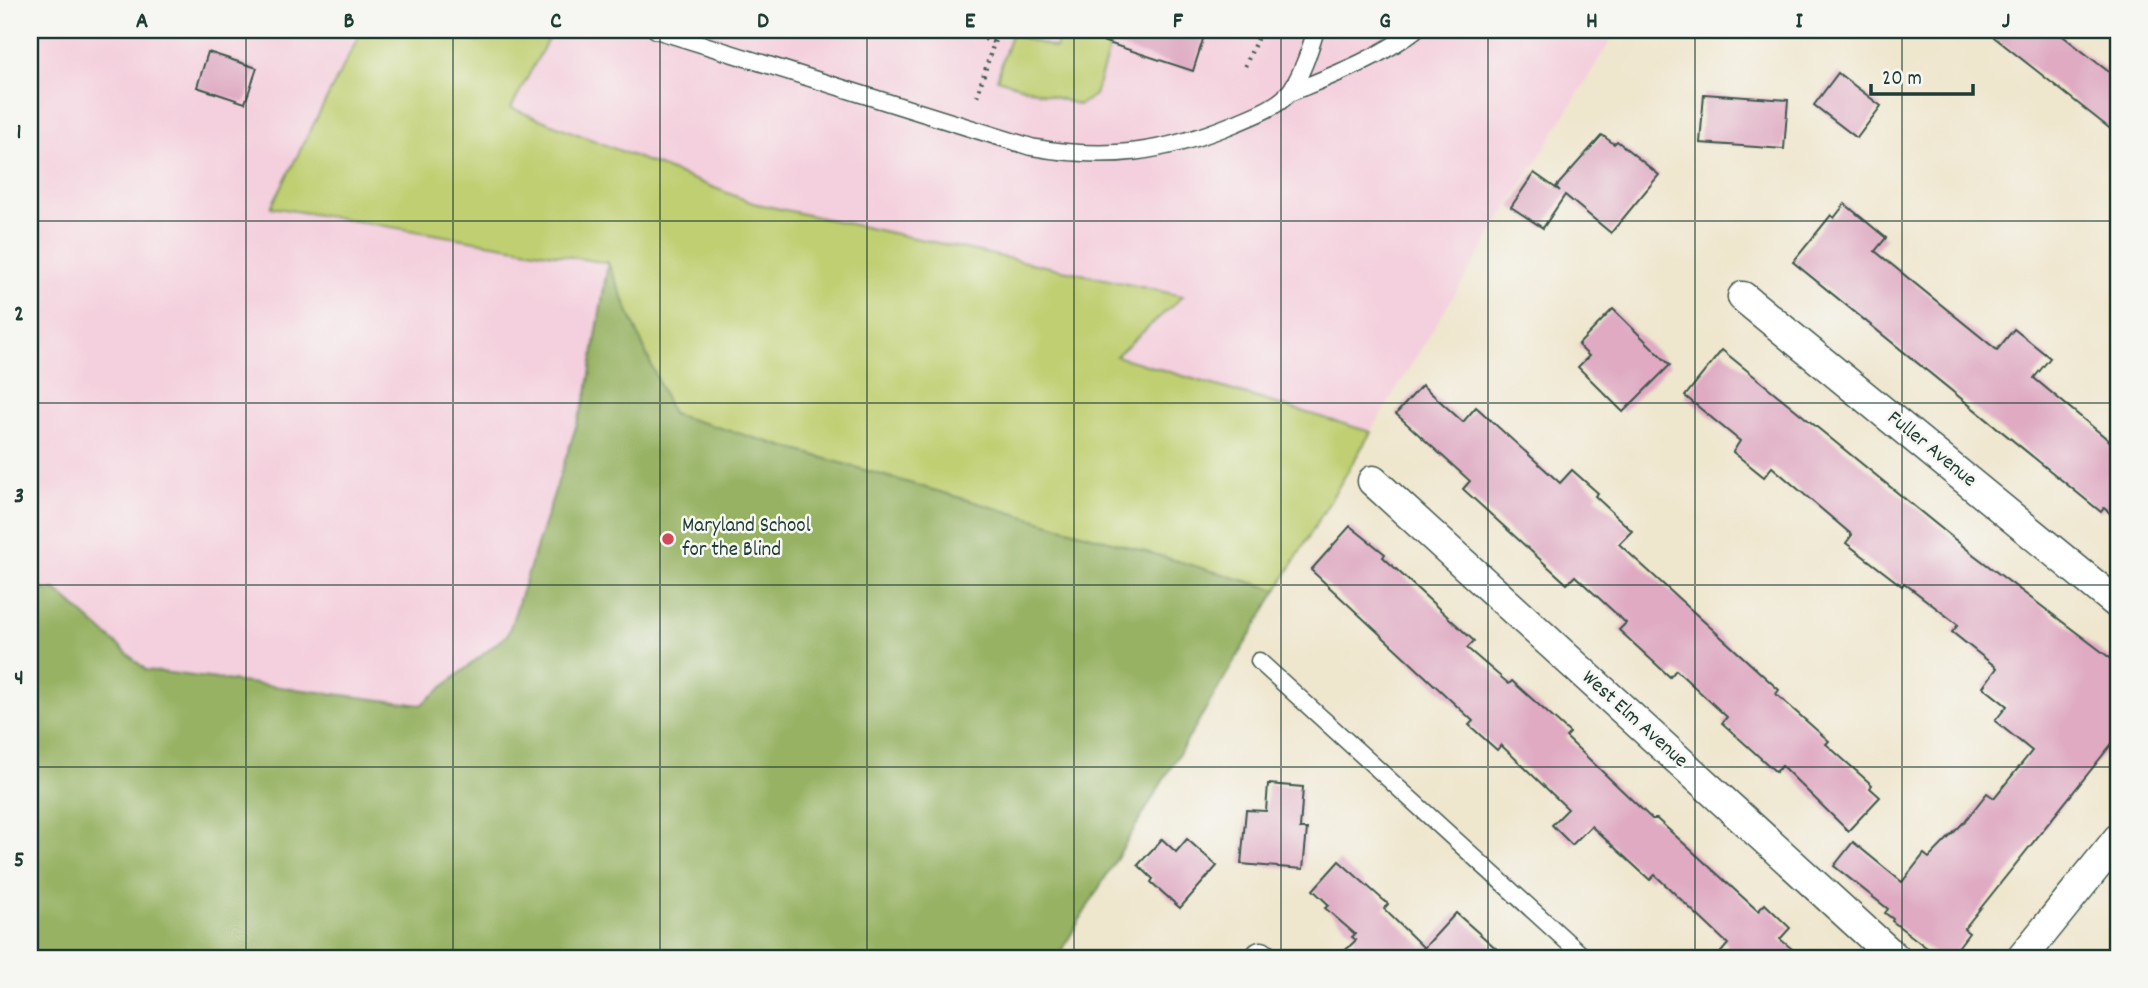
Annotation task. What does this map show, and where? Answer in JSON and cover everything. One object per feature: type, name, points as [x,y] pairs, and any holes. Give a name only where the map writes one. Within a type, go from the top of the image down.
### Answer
[{"type":"street","name":"Fuller Avenue","points":[[1743,297],[2118,604]]},
{"type":"street","name":"West Elm Avenue","points":[[1373,481],[1895,958]]},
{"type":"street","points":[[2022,958],[2118,839]]},
{"type":"lane","points":[[656,30],[995,136],[1072,155],[1153,151],[1194,140],[1253,116],[1287,94],[1343,72],[1398,43],[1415,30]]},
{"type":"lane","points":[[1287,94],[1317,30]]},
{"type":"lane","points":[[1258,661],[1585,958]]},
{"type":"path","points":[[958,30],[994,42]]},
{"type":"path","points":[[977,96],[998,30]]},
{"type":"path","points":[[1245,66],[1261,30]]},
{"type":"shaded area","name":"Maryland School for the Blind","points":[[30,30],[1617,30],[1335,489],[1057,958],[30,958]]},
{"type":"green space","points":[[362,30],[447,30],[451,37],[478,41],[492,30],[553,30],[511,108],[753,203],[1183,296],[1116,356],[1371,432],[1277,590],[672,414],[607,263],[271,207]]},
{"type":"green space","points":[[1061,30],[1111,43],[1095,95],[1079,105],[997,79],[1011,34],[1055,48]]},
{"type":"green space","points":[[608,263],[672,414],[1277,590],[1057,958],[30,958],[30,589],[56,590],[146,670],[421,705],[508,634],[587,393]]},
{"type":"building","points":[[1084,30],[1206,30],[1193,71],[1084,35]]},
{"type":"building","points":[[1985,30],[2055,30],[2118,79],[2118,135]]},
{"type":"building","points":[[208,52],[257,68],[245,103],[197,87]]},
{"type":"building","points":[[1838,73],[1881,106],[1857,138],[1814,105]]},
{"type":"building","points":[[1704,94],[1788,100],[1784,149],[1700,143]]},
{"type":"building","points":[[1602,135],[1614,144],[1617,141],[1659,175],[1611,233],[1565,195],[1543,228],[1511,207],[1534,173],[1560,191],[1556,187]]},
{"type":"building","points":[[1845,204],[1886,238],[1875,251],[1997,350],[2014,329],[2050,358],[2034,378],[2118,448],[2118,520],[2104,508],[2101,512],[1793,262],[1831,215],[1834,218]]},
{"type":"building","points":[[1613,309],[1670,365],[1623,412],[1578,367],[1589,356],[1578,345]]},
{"type":"building","points":[[1722,350],[1974,555],[2118,664],[2118,736],[1964,929],[1969,933],[1950,958],[1940,958],[1892,921],[1885,913],[1888,909],[1834,866],[1853,842],[1902,882],[1924,854],[1929,858],[1964,822],[1987,793],[1994,798],[2032,751],[1995,721],[2007,706],[1983,687],[1997,668],[1952,632],[1958,625],[1846,543],[1852,535],[1772,467],[1764,477],[1733,452],[1740,441],[1685,396]]},
{"type":"building","points":[[1422,385],[1463,422],[1476,407],[1560,483],[1572,470],[1598,493],[1595,496],[1632,531],[1619,544],[1779,690],[1776,694],[1829,741],[1826,744],[1872,785],[1870,788],[1880,797],[1848,831],[1782,766],[1776,772],[1722,723],[1727,717],[1676,670],[1670,677],[1619,630],[1626,623],[1575,576],[1567,584],[1463,489],[1470,481],[1396,414]]},
{"type":"building","points":[[1350,526],[1385,554],[1383,557],[1474,641],[1467,648],[1509,684],[1512,681],[1570,733],[1566,737],[1652,819],[1657,819],[1758,911],[1765,904],[1790,928],[1780,939],[1803,958],[1716,958],[1728,944],[1655,875],[1650,880],[1591,826],[1572,845],[1552,825],[1568,809],[1501,745],[1497,750],[1469,725],[1473,721],[1311,570]]},
{"type":"building","points":[[1268,784],[1303,787],[1300,829],[1307,829],[1303,869],[1241,864],[1246,810],[1266,811]]},
{"type":"building","points":[[1162,839],[1176,852],[1187,839],[1217,866],[1180,908],[1151,882],[1153,879],[1138,865]]},
{"type":"building","points":[[1339,861],[1388,904],[1384,909],[1424,948],[1456,913],[1507,958],[1337,958],[1356,940],[1352,937],[1355,934],[1325,908],[1329,905],[1313,890]]},
{"type":"place","name":"Maryland School for the Blind","points":[[668,539]]}]
